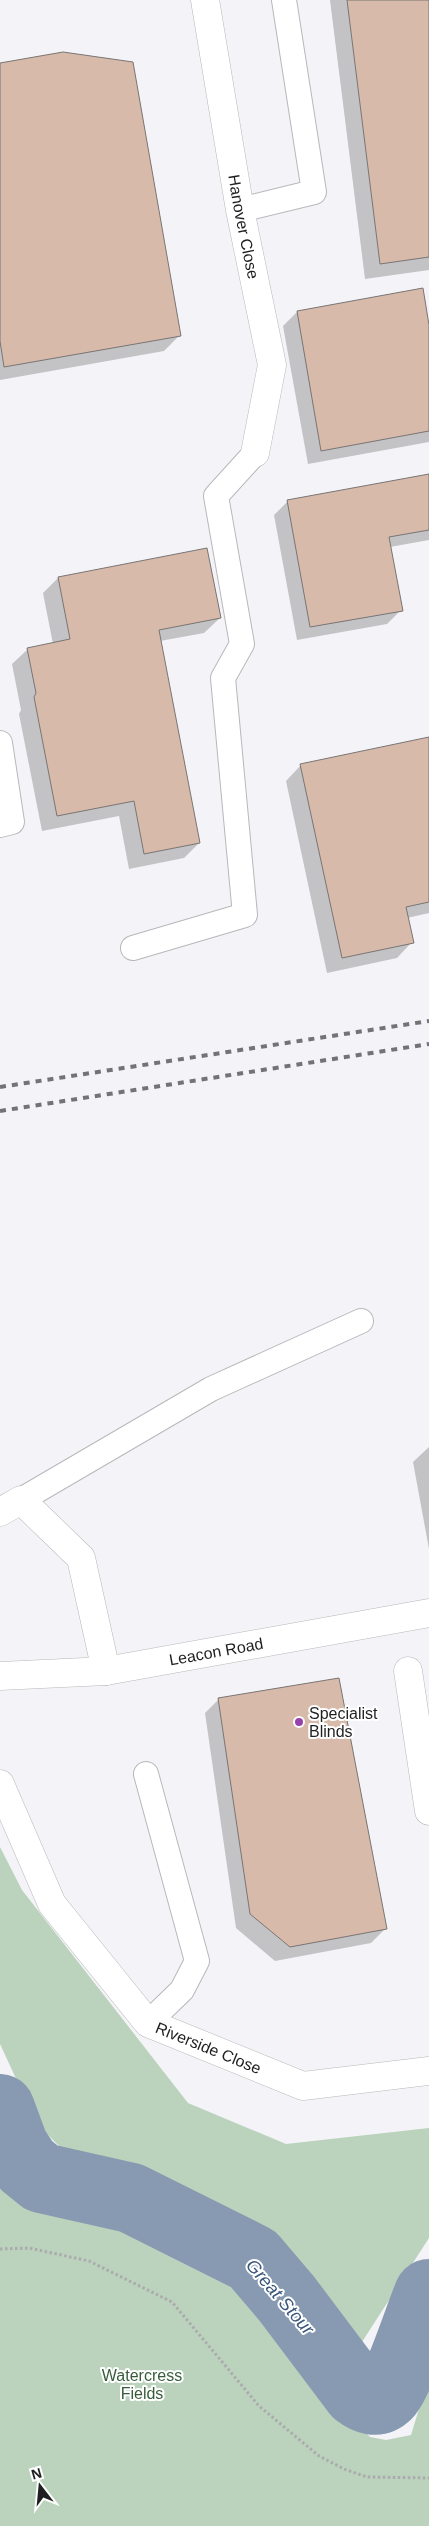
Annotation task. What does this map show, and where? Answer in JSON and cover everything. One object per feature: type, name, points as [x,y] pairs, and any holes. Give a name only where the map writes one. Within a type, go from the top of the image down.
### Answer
[{"type":"street","name":"Hanover Close","points":[[205,0],[240,210],[272,365],[255,453]]},
{"type":"street","points":[[11,1506],[81,1558],[106,1671]]},
{"type":"street","name":"Leacon Road","points":[[0,1676],[106,1671],[429,1613]]},
{"type":"street","points":[[408,1671],[429,1811]]},
{"type":"street","name":"Riverside Close","points":[[0,1784],[52,1904],[148,2023],[303,2086],[429,2071]]},
{"type":"lane","points":[[240,210],[314,192],[284,0]]},
{"type":"lane","points":[[133,948],[245,915],[223,678],[242,644],[216,496],[255,453]]},
{"type":"lane","points":[[0,743],[12,822],[0,825]]},
{"type":"lane","points":[[11,1506],[211,1389],[361,1321]]},
{"type":"lane","points":[[146,1774],[197,1961],[182,1990],[148,2023]]},
{"type":"path","points":[[0,2249],[28,2248],[89,2261],[172,2302],[259,2406],[319,2456],[344,2470],[367,2477],[429,2478]]},
{"type":"green space","points":[[0,1847],[22,1890],[188,2103],[286,2144],[429,2128],[429,2238],[362,2342],[291,2261],[245,2217],[168,2185],[74,2161],[37,2124],[0,2044]]},
{"type":"green space","name":"Watercress Fields","points":[[0,2166],[25,2195],[40,2202],[121,2216],[195,2249],[255,2288],[287,2329],[324,2389],[370,2437],[386,2440],[411,2435],[429,2376],[429,2526],[0,2526]]},
{"type":"building","points":[[347,0],[429,0],[429,257],[380,264]]},
{"type":"building","points":[[63,52],[133,62],[181,336],[4,367],[0,341],[0,63]]},
{"type":"building","points":[[423,288],[429,325],[429,431],[321,451],[297,311]]},
{"type":"building","points":[[429,474],[429,530],[389,537],[403,611],[310,627],[287,500]]},
{"type":"building","points":[[207,548],[221,618],[159,630],[200,843],[144,854],[134,801],[57,816],[34,697],[36,693],[27,648],[70,639],[58,577]]},
{"type":"building","points":[[429,737],[429,902],[406,907],[414,943],[342,958],[300,764]]},
{"type":"building","points":[[339,1678],[387,1929],[290,1947],[250,1914],[218,1698]]},
{"type":"waterway","name":"Great Stour","points":[[0,2109],[14,2147],[26,2165],[42,2178],[131,2198],[253,2259],[287,2299],[357,2392],[364,2397],[375,2400],[379,2399],[392,2388],[429,2294]]},
{"type":"railway","points":[[0,1087],[429,1021]]},
{"type":"railway","points":[[0,1111],[429,1044]]},
{"type":"place","name":"Specialist Blinds","points":[[299,1722]]}]
